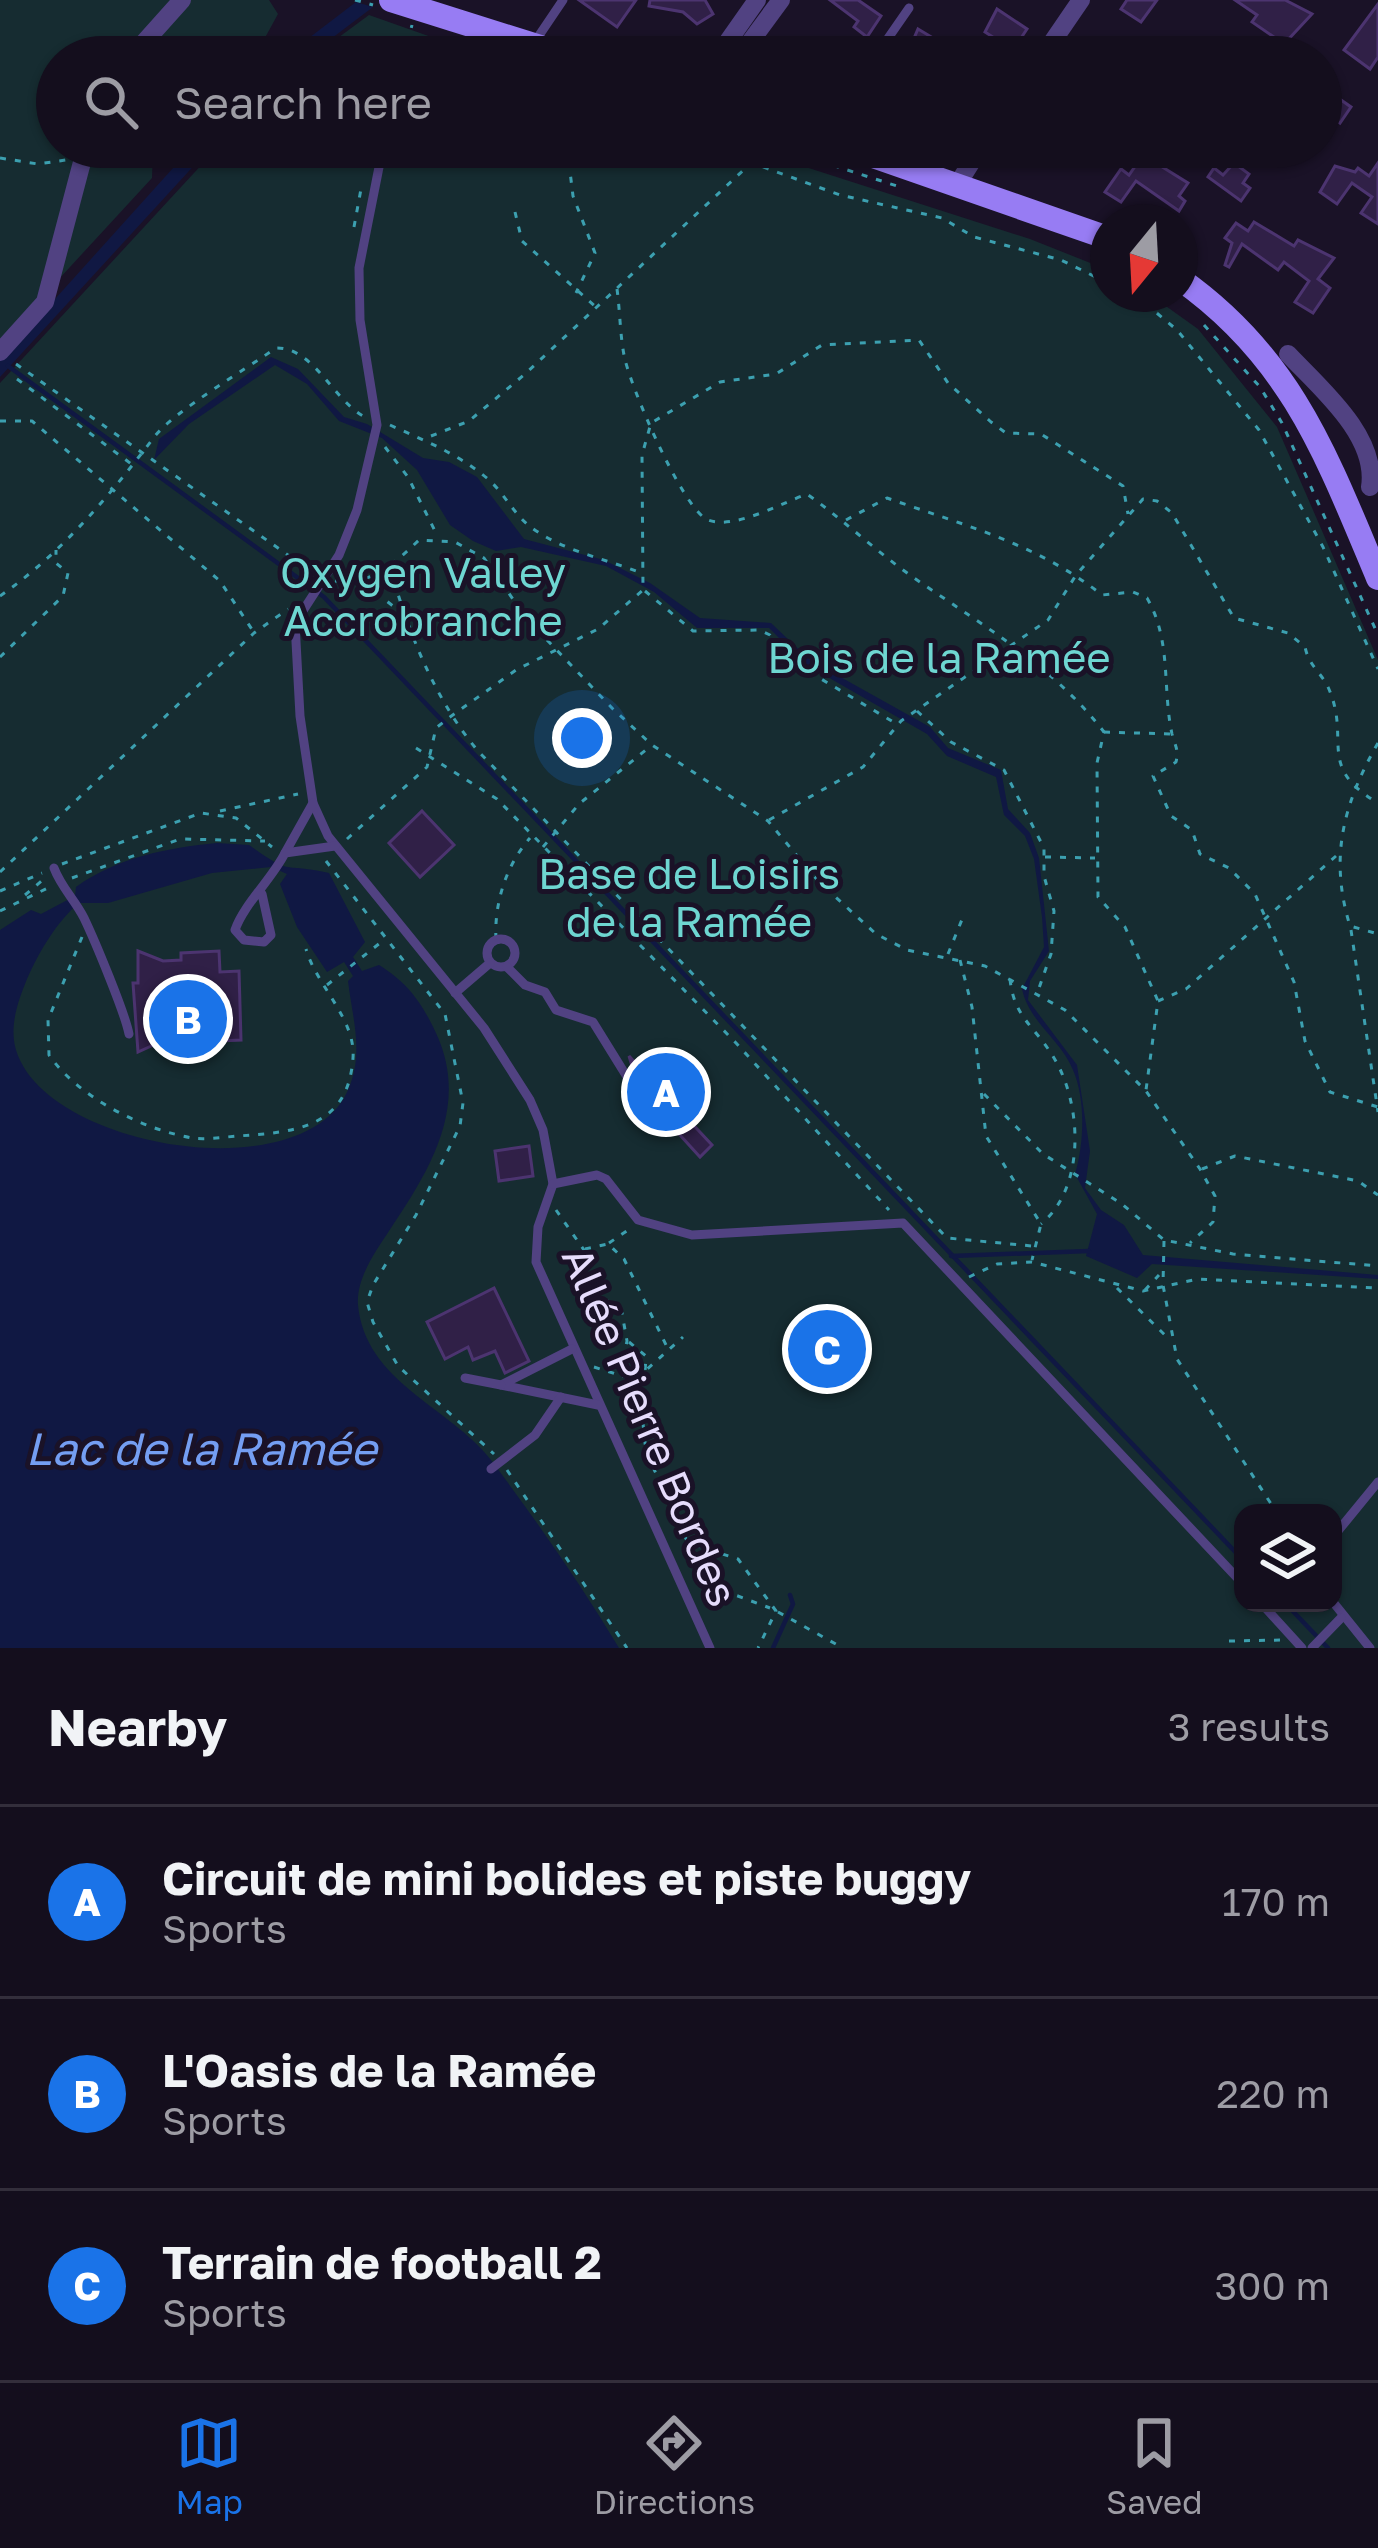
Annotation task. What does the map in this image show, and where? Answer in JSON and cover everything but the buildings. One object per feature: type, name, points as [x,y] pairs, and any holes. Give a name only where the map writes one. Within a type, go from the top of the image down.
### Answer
[{"type":"main road","points":[[384,3],[507,36]]},
{"type":"main road","points":[[894,168],[953,194],[1090,233]]},
{"type":"main road","points":[[1198,293],[1231,319],[1285,381],[1342,492],[1378,578]]},
{"type":"street","points":[[150,36],[182,0]]},
{"type":"street","points":[[742,36],[757,0]]},
{"type":"street","points":[[748,36],[781,0]]},
{"type":"street","points":[[1056,36],[1081,0]]},
{"type":"street","points":[[8,358],[45,302],[81,168]]},
{"type":"street","points":[[953,194],[968,168]]},
{"type":"street","points":[[1288,354],[1343,412],[1377,460],[1374,489],[1342,492]]},
{"type":"lane","points":[[558,36],[563,0]]},
{"type":"lane","points":[[890,36],[909,8]]},
{"type":"lane","points":[[473,36],[476,25]]},
{"type":"lane","points":[[262,894],[271,934],[264,942],[244,940],[236,930],[237,921],[262,894],[312,798],[293,647],[299,611],[325,582],[357,510],[377,423],[360,320],[359,268],[377,168]]},
{"type":"lane","name":"Allée Pierre Bordes","points":[[312,798],[335,846],[455,993],[530,1100],[543,1130],[553,1184],[538,1227],[536,1262],[710,1648]]},
{"type":"lane","points":[[282,858],[335,846]]},
{"type":"lane","points":[[54,868],[83,915],[114,999],[125,1011],[129,1034]]},
{"type":"lane","points":[[490,963],[488,945],[496,940],[512,944],[516,952],[507,967]]},
{"type":"lane","points":[[455,993],[490,963]]},
{"type":"lane","points":[[490,963],[507,967],[524,985],[545,992],[556,1010],[592,1022],[632,1084]]},
{"type":"lane","points":[[553,1184],[587,1176],[606,1179],[638,1220],[705,1235],[903,1223],[1234,1574]]},
{"type":"lane","points":[[501,1385],[572,1349]]},
{"type":"lane","points":[[466,1378],[598,1405]]},
{"type":"lane","points":[[491,1469],[535,1435],[561,1397]]},
{"type":"lane","points":[[1342,1527],[1378,1482]]},
{"type":"lane","points":[[1269,1612],[1298,1643]]},
{"type":"lane","points":[[1338,1612],[1370,1648]]},
{"type":"lane","points":[[1314,1647],[1341,1618]]},
{"type":"path","points":[[356,0],[384,3]]},
{"type":"path","points":[[0,158],[36,162]]},
{"type":"path","points":[[570,168],[573,196],[595,253],[576,293]]},
{"type":"path","points":[[428,437],[469,421],[745,168]]},
{"type":"path","points":[[767,168],[840,195],[942,218],[974,238],[1061,260],[1090,275]]},
{"type":"path","points":[[942,218],[953,194]]},
{"type":"path","points":[[515,212],[523,241],[597,308]]},
{"type":"path","points":[[617,289],[624,356],[634,392],[682,496],[710,521],[730,521],[807,494],[913,578],[1015,644],[1076,695],[1104,732],[1097,763],[1098,897],[1125,927],[1158,1001],[1146,1091]]},
{"type":"path","points":[[1154,312],[1161,315]]},
{"type":"path","points":[[1157,312],[1259,430],[1323,547],[1378,669]]},
{"type":"path","points":[[1201,321],[1260,387],[1282,423],[1378,635]]},
{"type":"path","points":[[335,846],[362,829],[432,757],[436,728],[516,670],[598,629],[643,590],[642,455],[651,423],[720,382],[776,374],[822,345],[919,340],[948,382],[1006,433],[1041,434],[1123,487],[1127,514]]},
{"type":"path","points":[[0,596],[111,492],[143,458],[157,434],[275,348],[287,348],[305,360],[351,410],[377,423],[428,437],[488,479],[534,530],[571,550],[606,556],[646,576]]},
{"type":"path","points":[[8,358],[143,458],[325,582],[345,583],[380,596],[408,618]]},
{"type":"path","points":[[17,379],[136,466]]},
{"type":"path","points":[[0,422],[32,421],[220,581],[254,633]]},
{"type":"path","points":[[374,440],[408,478],[438,538]]},
{"type":"path","points":[[844,521],[887,498],[988,529],[1076,575],[1102,596],[1133,592],[1147,598],[1168,660],[1172,734],[1179,749],[1176,762],[1154,776],[1171,816],[1192,830],[1200,854],[1228,868],[1255,894],[1294,982],[1305,1041],[1330,1093],[1378,1110],[1361,971],[1336,856],[1352,787],[1378,742]]},
{"type":"path","points":[[768,821],[862,767],[899,722],[1048,620],[1076,575],[1144,499],[1157,501],[1172,513],[1214,577],[1224,608],[1234,618],[1288,633],[1305,647],[1309,665],[1327,685],[1341,773],[1352,787],[1378,802]]},
{"type":"path","points":[[345,583],[390,567],[419,540],[438,538],[484,558],[555,652],[652,745],[768,821],[820,882],[876,934],[907,950],[947,956],[1039,991],[1108,1049],[1146,1091],[1200,1169],[1218,1209],[1213,1222],[1190,1243]]},
{"type":"path","points":[[0,656],[63,596],[68,572],[56,563],[56,548]]},
{"type":"path","points":[[390,567],[448,719],[553,835],[946,1238],[1032,1246]]},
{"type":"path","points":[[643,590],[693,632],[759,630],[770,635],[796,664],[899,722]]},
{"type":"path","points":[[0,872],[254,633],[284,614]]},
{"type":"path","points":[[914,711],[951,742],[1004,770],[1044,857],[1054,911],[1051,955],[1039,991]]},
{"type":"path","points":[[1104,732],[1172,734]]},
{"type":"path","points":[[542,848],[613,773],[652,745]]},
{"type":"path","points":[[416,748],[497,799],[736,1043],[903,1223]]},
{"type":"path","points":[[132,837],[218,812],[312,798]]},
{"type":"path","points":[[218,812],[236,818],[282,858],[321,860],[336,867],[445,1014],[463,1102],[460,1126],[368,1302],[380,1339],[398,1366],[501,1461],[627,1648]]},
{"type":"path","points":[[496,940],[495,916],[512,864],[532,837]]},
{"type":"path","points":[[19,900],[180,839],[265,842]]},
{"type":"path","points":[[1158,1001],[1186,989],[1336,856]]},
{"type":"path","points":[[1044,857],[1097,858]]},
{"type":"path","points":[[0,911],[54,868]]},
{"type":"path","points":[[947,956],[963,917]]},
{"type":"path","points":[[1350,926],[1378,934]]},
{"type":"path","points":[[88,934],[77,940],[48,1020],[49,1055],[99,1100],[142,1123],[187,1137],[278,1134],[312,1127],[332,1110],[351,1075],[353,1042],[306,949]]},
{"type":"path","points":[[326,986],[387,938]]},
{"type":"path","points":[[960,961],[984,1094],[986,1136],[1041,1224]]},
{"type":"path","points":[[1010,977],[1013,1006],[1057,1061],[1070,1094],[1072,1175],[1041,1224],[1032,1246],[1032,1262]]},
{"type":"path","points":[[984,1094],[1072,1175],[1164,1240],[1233,1254],[1378,1266]]},
{"type":"path","points":[[1200,1169],[1234,1156],[1358,1181],[1378,1195]]},
{"type":"path","points":[[550,1198],[584,1250],[603,1297],[618,1305],[627,1341],[622,1360],[635,1380],[646,1452],[688,1543],[738,1559],[776,1611]]},
{"type":"path","points":[[584,1250],[608,1244],[638,1220]]},
{"type":"path","points":[[1164,1240],[1163,1285],[1177,1359],[1269,1504]]},
{"type":"path","points":[[608,1244],[624,1258],[669,1351]]},
{"type":"path","points":[[973,1274],[997,1264],[1032,1262],[1061,1265],[1117,1287],[1143,1291],[1198,1279],[1378,1288]]},
{"type":"path","points":[[1143,1291],[1163,1271]]},
{"type":"path","points":[[1117,1287],[1172,1341]]},
{"type":"path","points":[[635,1380],[683,1337]]},
{"type":"path","points":[[627,1341],[646,1356],[645,1374]]},
{"type":"path","points":[[580,1366],[606,1367],[635,1380]]},
{"type":"path","points":[[681,1582],[712,1582],[843,1648]]},
{"type":"path","points":[[758,1648],[776,1611]]},
{"type":"path","points":[[1229,1641],[1298,1643]]},
{"type":"green space","points":[[0,0],[269,0],[278,14],[266,36],[36,36],[36,168],[152,168],[152,178],[0,343]]},
{"type":"green space","points":[[369,15],[428,36],[340,36]]},
{"type":"green space","name":"Base de Loisirs de la Ramée","points":[[199,168],[809,168],[1090,263],[1090,312],[1174,312],[1198,329],[1277,427],[1378,660],[1378,1648],[0,1648],[0,383]]},
{"type":"water","points":[[356,2],[373,7],[335,36],[311,36]]},
{"type":"water","points":[[173,168],[192,168],[0,377],[0,360]]},
{"type":"water","points":[[271,357],[298,369],[344,417],[367,424],[423,458],[449,462],[477,477],[524,539],[604,560],[650,583],[700,618],[771,623],[810,660],[930,727],[948,748],[1001,770],[1008,809],[1030,833],[1039,858],[1049,951],[1030,981],[1028,1000],[1077,1065],[1090,1151],[1085,1188],[1101,1210],[1124,1225],[1143,1255],[1378,1275],[1378,1279],[1152,1264],[1137,1278],[1086,1256],[1097,1214],[1075,1174],[1082,1136],[1080,1095],[1068,1059],[1031,1011],[1022,989],[1044,947],[1042,917],[1034,859],[1025,836],[1004,815],[996,777],[947,756],[927,734],[805,664],[769,628],[697,628],[654,592],[606,566],[521,547],[496,551],[473,541],[450,525],[417,470],[382,438],[339,421],[307,384],[275,365],[189,424],[154,460],[159,439]]},
{"type":"water","name":"Lac de la Ramée","points":[[217,843],[249,845],[281,865],[329,873],[365,942],[353,957],[362,971],[379,965],[389,972],[431,1022],[445,1060],[447,1112],[431,1161],[363,1276],[358,1305],[364,1332],[392,1374],[491,1460],[619,1648],[0,1648],[0,930],[31,910],[41,914],[75,896],[76,887],[109,868],[161,851]],"holes":[[[271,867],[287,874],[280,884],[297,927],[327,972],[344,962],[353,976],[348,981],[355,1069],[344,1098],[316,1126],[274,1142],[224,1148],[171,1144],[118,1131],[72,1111],[36,1083],[16,1050],[15,1014],[43,948],[79,903],[108,903],[212,873]]]},
{"type":"waterway","points":[[8,366],[324,597],[1234,1551]]},
{"type":"waterway","points":[[951,1256],[1089,1251]]},
{"type":"waterway","points":[[773,1648],[793,1604],[790,1595]]},
{"type":"waterway","points":[[1294,1612],[1328,1648]]},
{"type":"place","name":"L'Oasis de la Ramée","points":[[188,1019]]},
{"type":"place","name":"Circuit de mini bolides et piste buggy","points":[[666,1092]]},
{"type":"place","name":"Terrain de football 2","points":[[827,1349]]},
{"type":"park label","name":"Oxygen Valley Accrobranche","points":[[423,596]]},
{"type":"park label","name":"Bois de la Ramée","points":[[939,657]]}]
